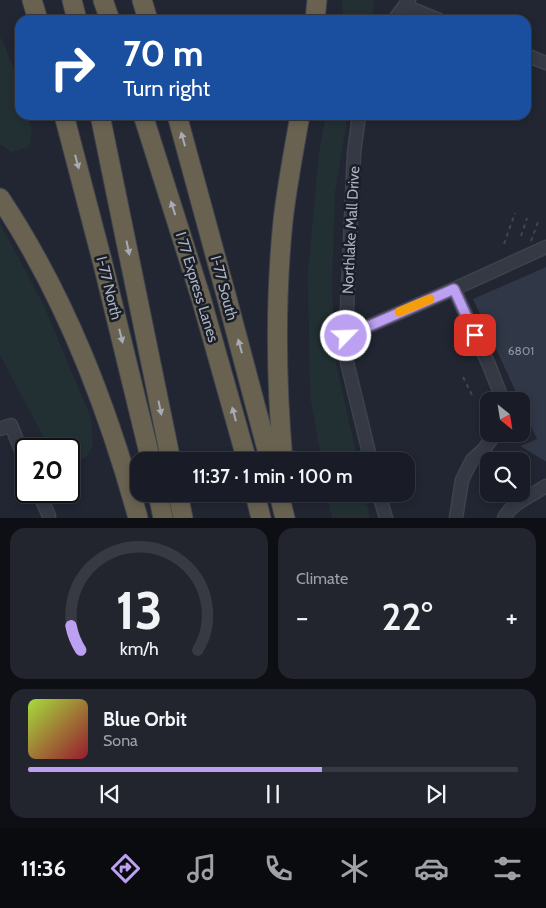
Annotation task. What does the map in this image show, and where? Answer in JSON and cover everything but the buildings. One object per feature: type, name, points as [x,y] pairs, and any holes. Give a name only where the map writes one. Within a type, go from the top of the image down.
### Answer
[{"type":"highway","points":[[32,0],[36,15]]},
{"type":"highway","points":[[72,0],[76,15]]},
{"type":"highway","points":[[103,0],[108,15]]},
{"type":"highway","points":[[142,0],[146,15]]},
{"type":"highway","points":[[316,15],[317,0]]},
{"type":"highway","name":"I-77 North","points":[[65,120],[149,452]]},
{"type":"highway","points":[[101,120],[169,452]]},
{"type":"highway","name":"I 77 Express Lanes","points":[[145,120],[201,298],[244,452]]},
{"type":"highway","name":"I-77 South","points":[[177,120],[268,452]]},
{"type":"highway","points":[[282,452],[278,390],[279,282],[283,219],[299,120]]},
{"type":"highway","points":[[0,198],[39,262],[72,328],[108,420],[138,518]]},
{"type":"highway","points":[[160,502],[163,518]]},
{"type":"highway","points":[[180,502],[183,518]]},
{"type":"highway","points":[[257,502],[261,518]]},
{"type":"highway","points":[[281,502],[287,518]]},
{"type":"highway","points":[[286,502],[287,518]]},
{"type":"street","points":[[398,15],[407,3],[430,15]]},
{"type":"street","points":[[531,57],[546,62]]},
{"type":"street","name":"Northlake Mall Drive","points":[[358,120],[354,153],[345,354],[369,452]]},
{"type":"street","points":[[346,336],[546,247]]},
{"type":"street","points":[[454,289],[499,392]]},
{"type":"street","points":[[0,429],[11,426],[16,438]]},
{"type":"street","points":[[456,518],[462,480],[472,460],[489,442]]},
{"type":"street","points":[[504,518],[507,512],[516,505],[546,486]]},
{"type":"street","points":[[381,502],[386,518]]},
{"type":"street","points":[[43,503],[48,517]]},
{"type":"path","points":[[504,244],[515,213]]},
{"type":"path","points":[[520,236],[527,218]]},
{"type":"path","points":[[532,241],[538,222]]},
{"type":"path","points":[[463,377],[473,398]]},
{"type":"shaded area","points":[[342,0],[374,0],[373,15],[343,15]]},
{"type":"shaded area","points":[[0,36],[15,73],[15,120],[29,120],[32,129],[29,147],[12,152],[0,144]]},
{"type":"shaded area","points":[[325,120],[347,120],[335,192],[332,286],[336,364],[356,452],[320,452],[310,396],[308,273],[319,152]]},
{"type":"shaded area","points":[[0,223],[44,306],[91,418],[93,445],[86,457],[80,460],[80,438],[44,438],[0,355]]},
{"type":"shaded area","points":[[329,502],[367,502],[370,518],[332,518]]},
{"type":"slow traffic","points":[[399,312],[430,299]]},
{"type":"route","points":[[346,336],[454,289],[475,335]]}]
